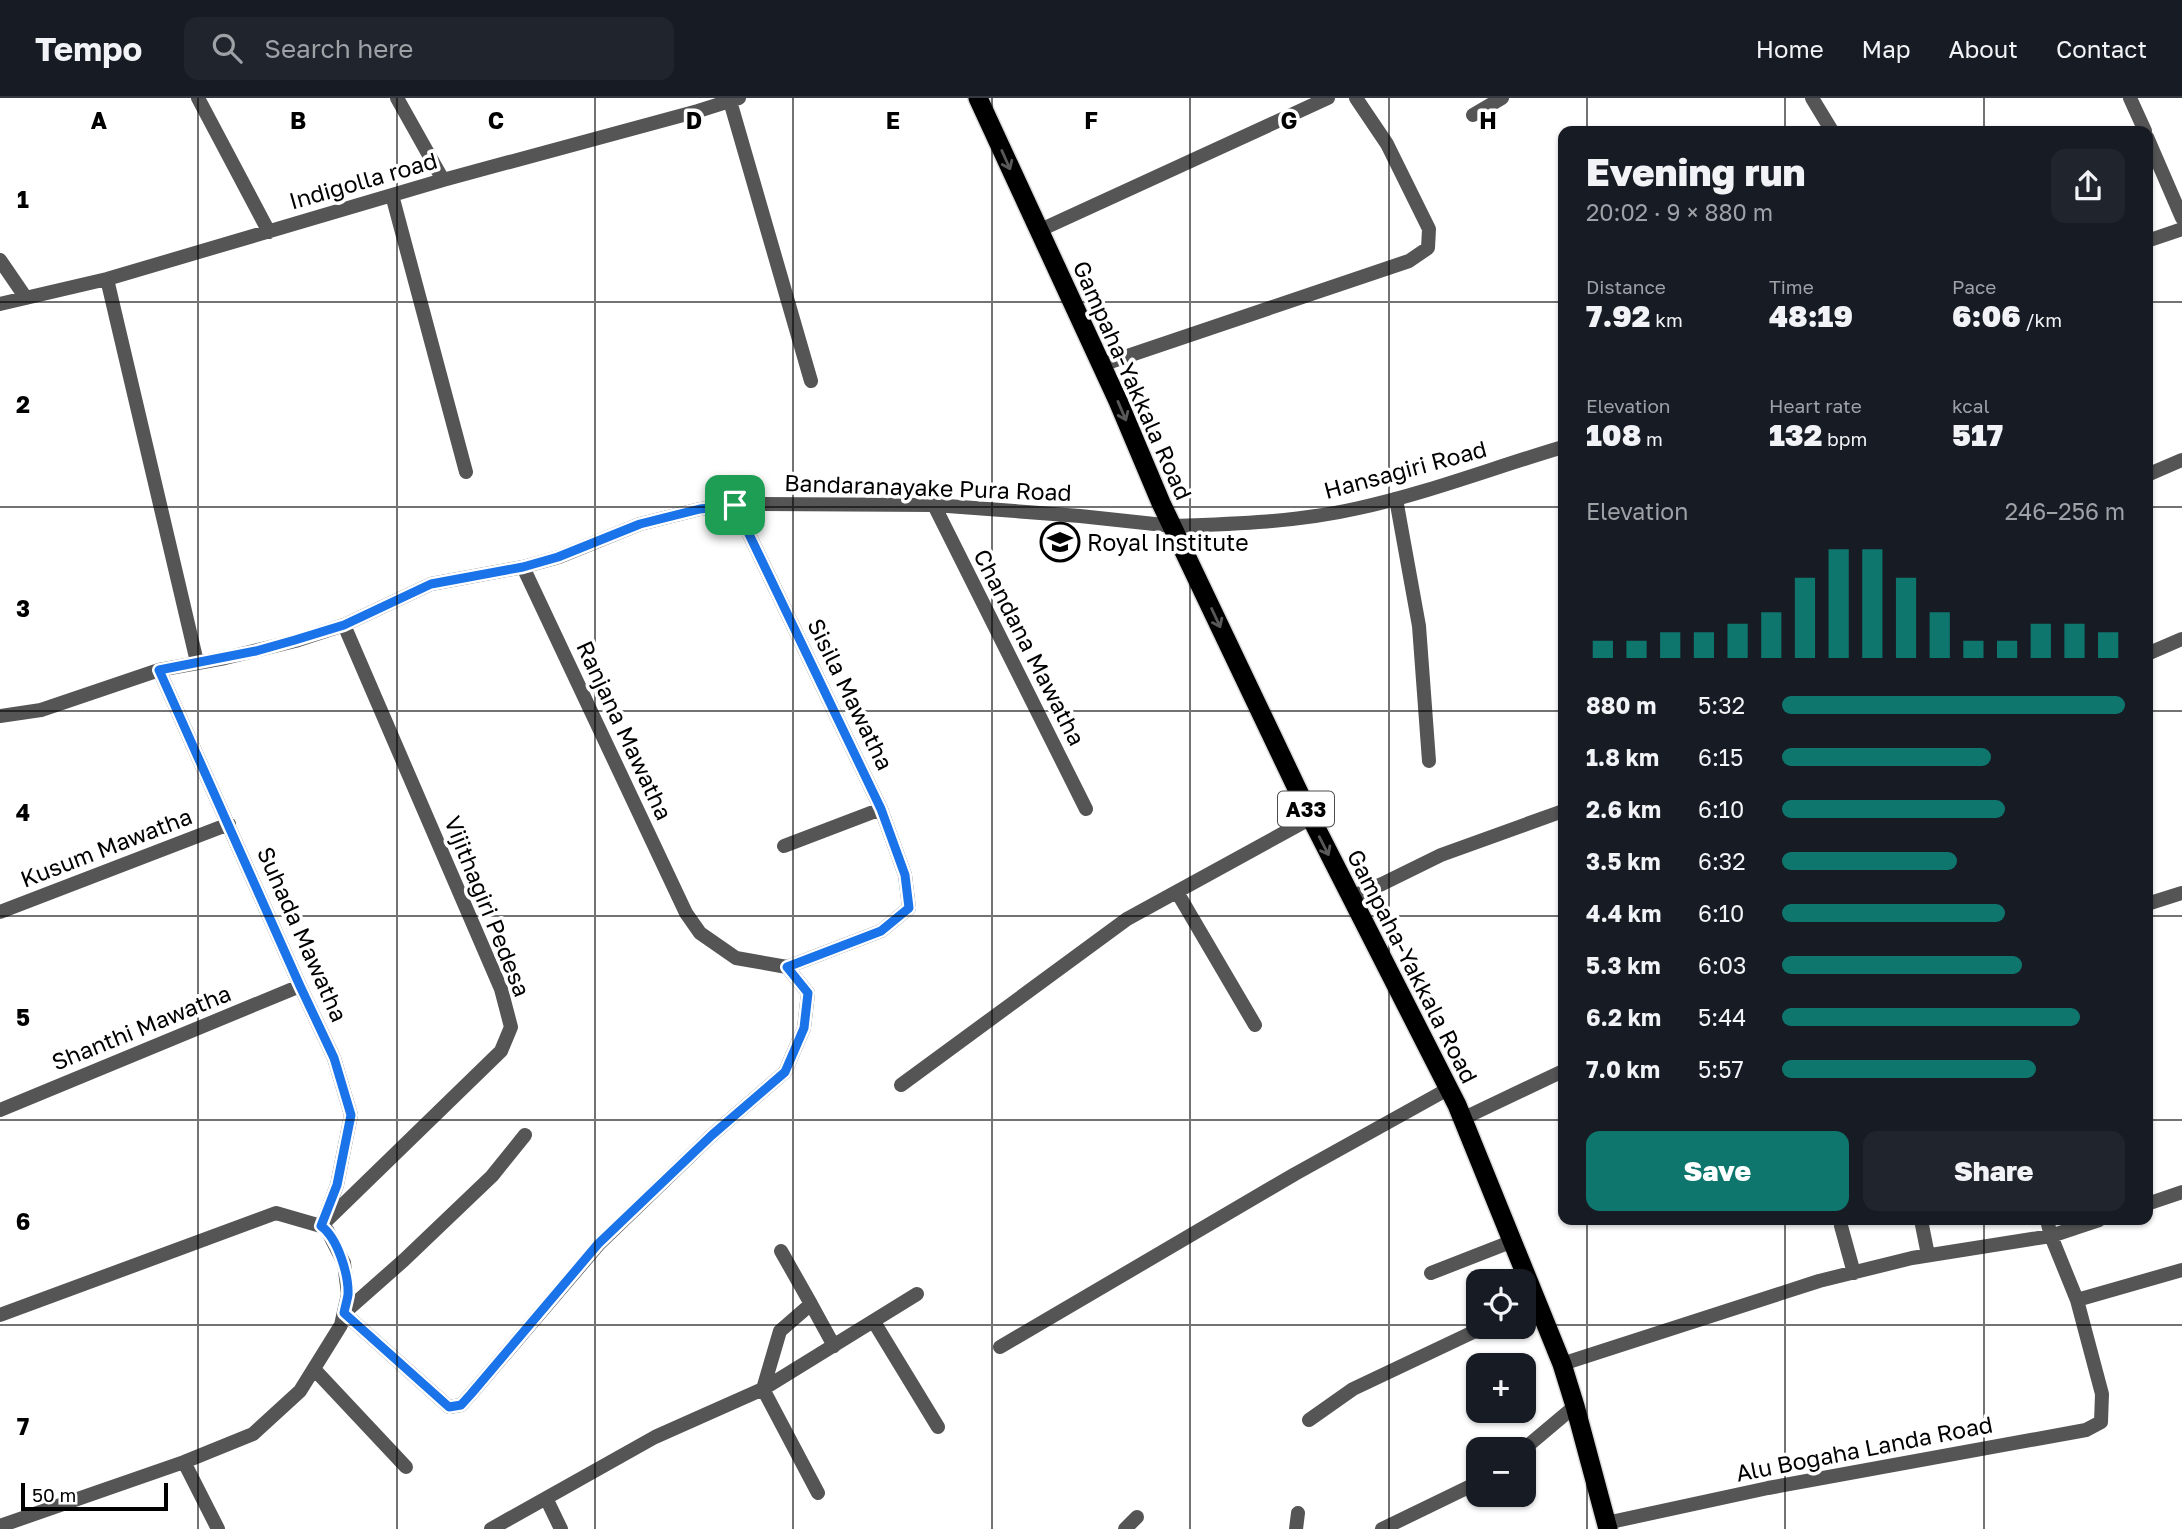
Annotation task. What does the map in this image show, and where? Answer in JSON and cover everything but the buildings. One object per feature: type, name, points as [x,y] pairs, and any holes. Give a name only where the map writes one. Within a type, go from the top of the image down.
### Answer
[{"type":"highway","name":"Gampaha-Yakkala Road","points":[[978,98],[1101,365],[1161,503],[1311,818],[1462,1119],[1513,1241],[1521,1269]]},
{"type":"highway","name":"Gampaha-Yakkala Road","points":[[1536,1316],[1562,1364],[1607,1526]]},
{"type":"street","points":[[198,98],[269,232]]},
{"type":"street","points":[[397,98],[443,180]]},
{"type":"street","points":[[1038,231],[1328,98]]},
{"type":"street","points":[[1101,365],[1409,261],[1427,248],[1429,229],[1387,144],[1356,98]]},
{"type":"street","points":[[1473,115],[1502,98]]},
{"type":"street","points":[[1812,98],[1829,126]]},
{"type":"street","points":[[2130,98],[2143,126]]},
{"type":"street","points":[[734,99],[811,381]]},
{"type":"street","name":"Indigolla road","points":[[0,304],[107,279],[694,105],[734,99]]},
{"type":"street","points":[[2153,151],[2182,218]]},
{"type":"street","points":[[392,195],[466,472]]},
{"type":"street","points":[[2153,239],[2182,229]]},
{"type":"street","points":[[0,260],[26,298]]},
{"type":"street","points":[[107,279],[197,662]]},
{"type":"street","name":"Hansagiri Road","points":[[1173,526],[1270,522],[1318,516],[1396,499],[1558,449]]},
{"type":"street","points":[[2153,472],[2182,460]]},
{"type":"street","points":[[1396,499],[1419,626],[1429,761]]},
{"type":"street","name":"Bandaranayake Pura Road","points":[[0,716],[41,710],[159,670],[256,651],[344,625],[431,584],[523,567],[558,557],[640,524],[700,509],[735,505],[934,505],[1173,526]]},
{"type":"street","name":"Sisila Mawatha","points":[[735,505],[881,809],[905,875],[909,908],[881,931],[787,967]]},
{"type":"street","name":"Chandana Mawatha","points":[[934,505],[1086,809]]},
{"type":"street","name":"Ranjana Mawatha","points":[[523,567],[686,913],[700,933],[736,958],[787,967]]},
{"type":"street","name":"Vijithagiri Pedesa","points":[[321,1226],[501,1051],[511,1027],[501,989],[477,930],[344,625]]},
{"type":"street","points":[[2153,651],[2182,639]]},
{"type":"street","name":"Suhada Mawatha","points":[[159,670],[334,1058],[351,1115],[337,1185],[321,1226]]},
{"type":"street","points":[[784,846],[881,809]]},
{"type":"street","points":[[1351,897],[1441,855],[1558,813]]},
{"type":"street","points":[[901,1085],[1127,919],[1311,818]]},
{"type":"street","name":"Kusum Mawatha","points":[[0,912],[229,824]]},
{"type":"street","points":[[1177,892],[1255,1025]]},
{"type":"street","points":[[2153,902],[2182,894]]},
{"type":"street","points":[[344,1313],[449,1407],[461,1405],[598,1244],[712,1135],[785,1072],[804,1028],[808,993],[787,967]]},
{"type":"street","name":"Shanthi Mawatha","points":[[0,1110],[300,986]]},
{"type":"street","points":[[1462,1119],[1558,1073]]},
{"type":"street","points":[[1000,1347],[1295,1174],[1448,1089]]},
{"type":"street","points":[[344,1313],[404,1260],[492,1175],[525,1135]]},
{"type":"street","points":[[2153,1202],[2182,1192]]},
{"type":"street","points":[[0,1315],[276,1213],[327,1230],[344,1263],[348,1294],[341,1325],[300,1391],[253,1434],[184,1462],[0,1527]]},
{"type":"street","points":[[1922,1225],[1928,1255]]},
{"type":"street","points":[[2048,1225],[2077,1300],[2182,1270]]},
{"type":"street","points":[[1562,1364],[1690,1321],[1854,1272],[1928,1255],[2051,1236],[2084,1225]]},
{"type":"street","points":[[1841,1226],[1854,1272]]},
{"type":"street","points":[[1431,1273],[1513,1241]]},
{"type":"street","points":[[781,1251],[834,1346]]},
{"type":"street","points":[[491,1529],[655,1437],[763,1389],[917,1294]]},
{"type":"street","name":"Alu Bogaha Landa Road","points":[[1607,1526],[1768,1488],[2086,1430],[2101,1422],[2102,1394],[2077,1300]]},
{"type":"street","points":[[811,1304],[780,1331],[763,1389],[818,1493]]},
{"type":"street","points":[[874,1322],[938,1427]]},
{"type":"street","points":[[1309,1420],[1353,1389],[1466,1335]]},
{"type":"street","points":[[314,1369],[406,1467]]},
{"type":"street","points":[[1536,1439],[1575,1406]]},
{"type":"street","points":[[184,1462],[218,1529]]},
{"type":"street","points":[[1382,1529],[1466,1488]]},
{"type":"street","points":[[546,1499],[561,1529]]},
{"type":"street","points":[[1296,1529],[1298,1513]]},
{"type":"street","points":[[1125,1529],[1136,1517]]},
{"type":"place","name":"Royal Institute","points":[[1060,542]]},
{"type":"route","points":[[735,505],[881,809],[905,875],[909,908],[881,931],[787,967],[808,993],[804,1028],[785,1072],[712,1135],[598,1244],[461,1405],[449,1407],[344,1313],[348,1294],[344,1263],[327,1230],[321,1226],[337,1185],[351,1115],[334,1058],[159,670],[225,658],[295,640],[344,625],[431,584],[523,567],[558,557],[640,524],[700,509],[735,505]]}]
